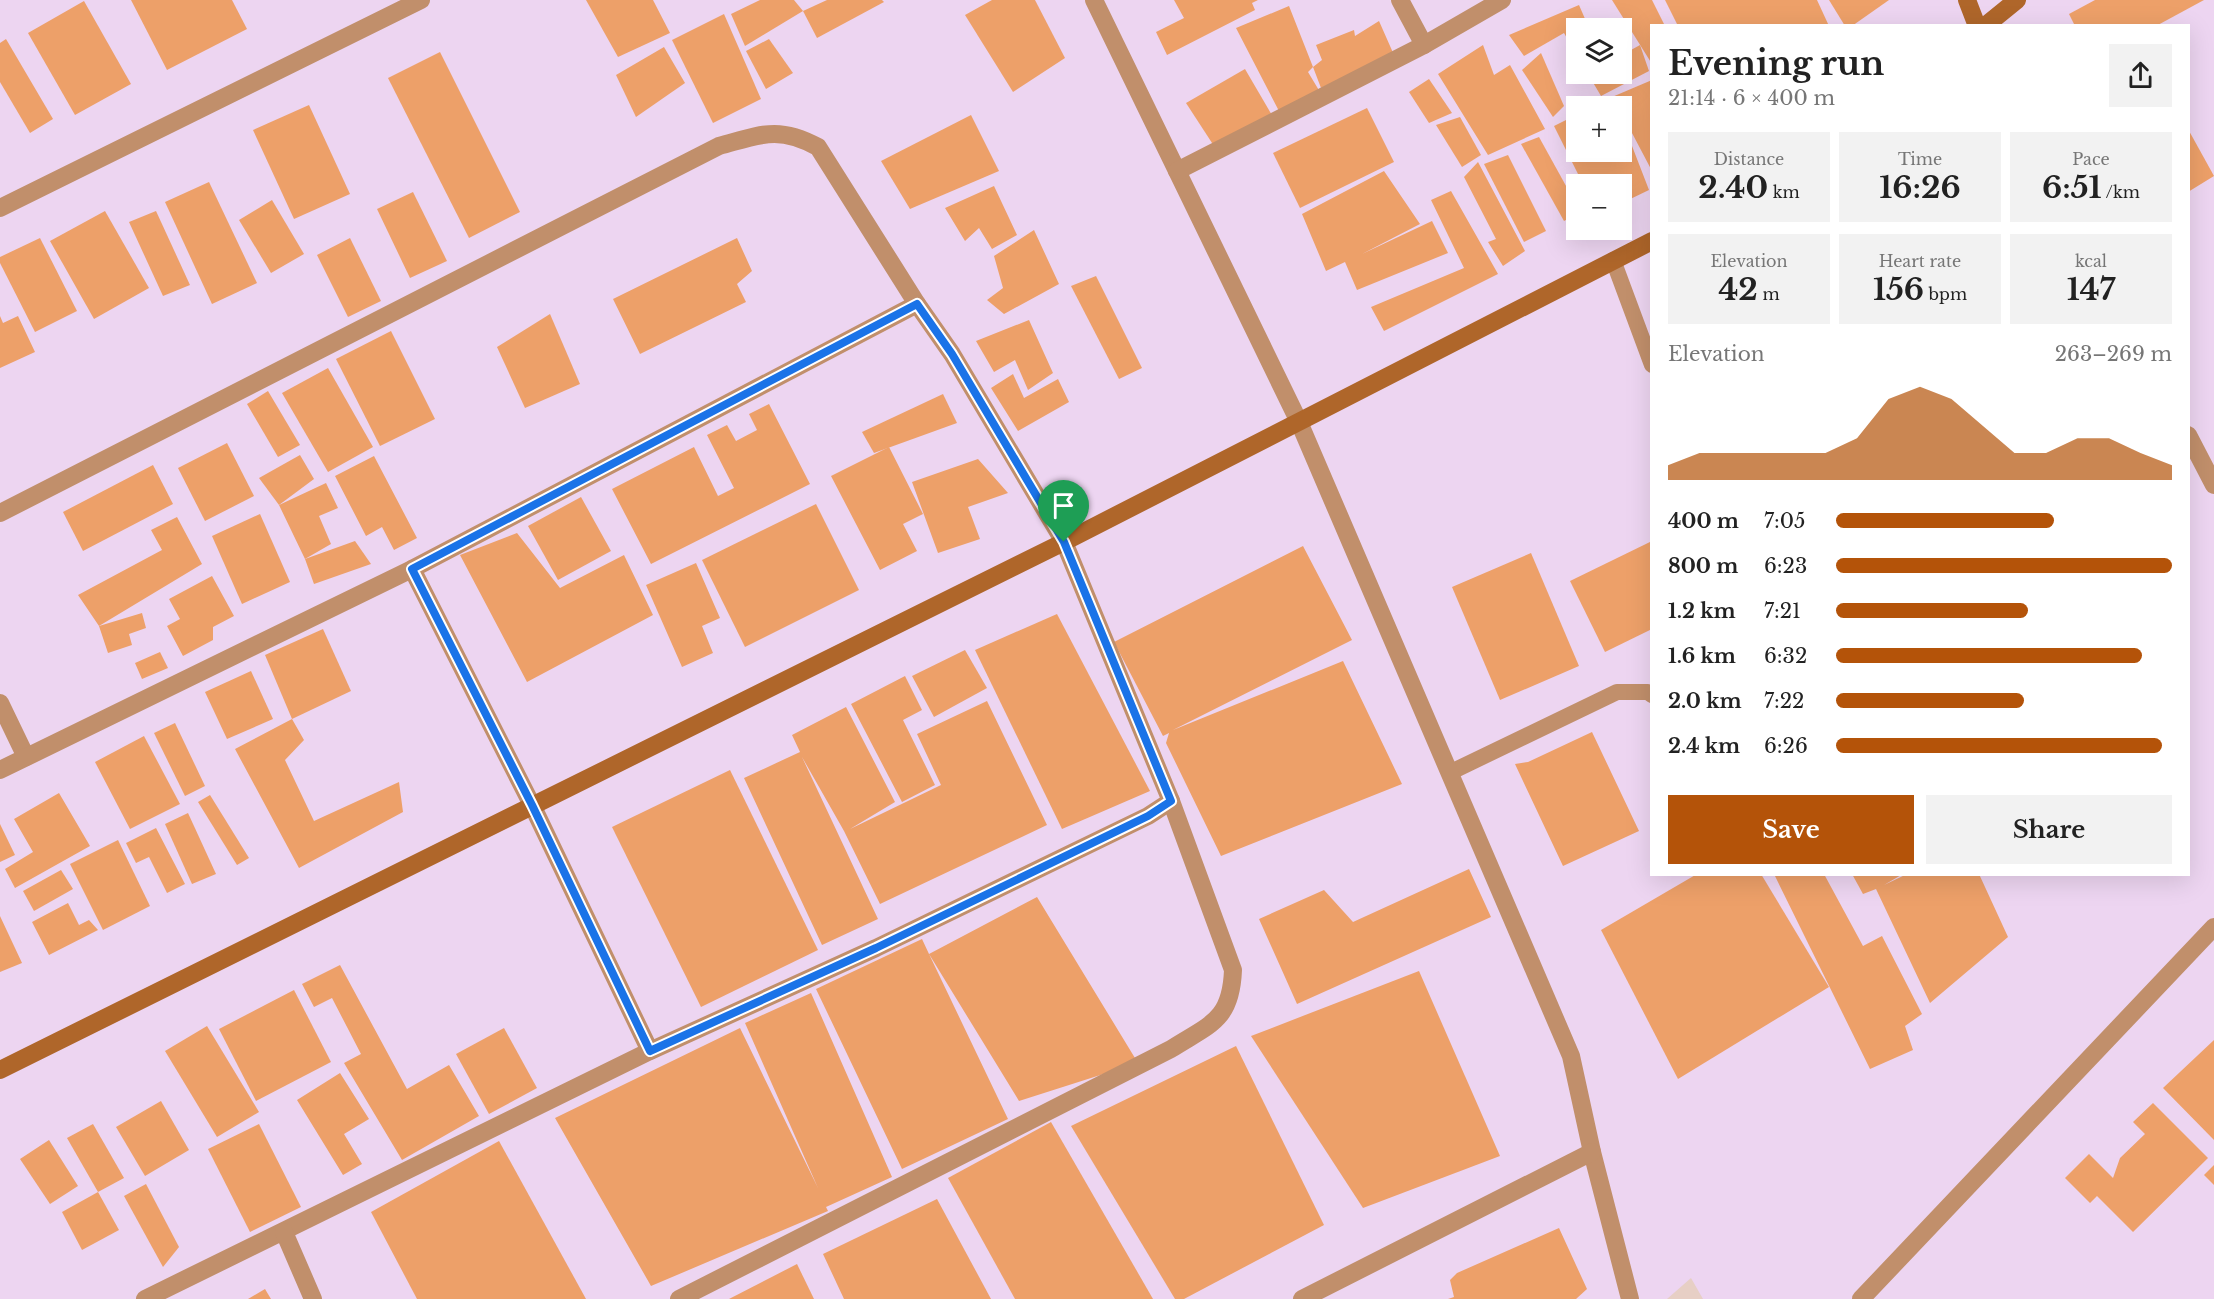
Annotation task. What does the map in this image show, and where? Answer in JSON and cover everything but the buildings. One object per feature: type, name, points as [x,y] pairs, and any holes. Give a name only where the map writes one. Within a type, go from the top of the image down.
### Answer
[{"type":"main road","points":[[1966,0],[1976,24]]},
{"type":"main road","points":[[1987,24],[2017,0]]},
{"type":"main road","points":[[0,1071],[1064,542],[1650,242]]},
{"type":"street","points":[[0,208],[421,0]]},
{"type":"street","points":[[1094,0],[1299,422],[1571,1056],[1628,1298]]},
{"type":"street","points":[[1400,0],[1424,45]]},
{"type":"street","points":[[1177,171],[1424,45],[1502,0]]},
{"type":"street","points":[[0,513],[719,146],[769,133],[797,136],[818,147],[917,304],[952,354],[1064,542],[1171,801],[1233,970],[1232,993],[1225,1011],[1171,1050],[680,1299]]},
{"type":"street","points":[[0,770],[412,569],[917,304]]},
{"type":"street","points":[[2190,439],[2214,485]]},
{"type":"street","points":[[412,569],[532,805],[650,1051]]},
{"type":"street","points":[[0,703],[26,757]]},
{"type":"street","points":[[146,1299],[650,1051],[876,948],[1148,816],[1171,801]]},
{"type":"street","points":[[1861,1299],[2214,927]]},
{"type":"street","points":[[1302,1299],[1592,1152]]},
{"type":"street","points":[[284,1232],[313,1299]]},
{"type":"lane","points":[[1612,260],[1650,361]]},
{"type":"lane","points":[[1451,772],[1617,692],[1648,692],[1650,694]]},
{"type":"shaded area","points":[[1691,1278],[1703,1299],[1667,1299]]},
{"type":"route","points":[[917,304],[952,354],[1064,542],[1171,801],[1148,816],[876,948],[650,1051],[532,805],[412,569],[917,304]]}]
